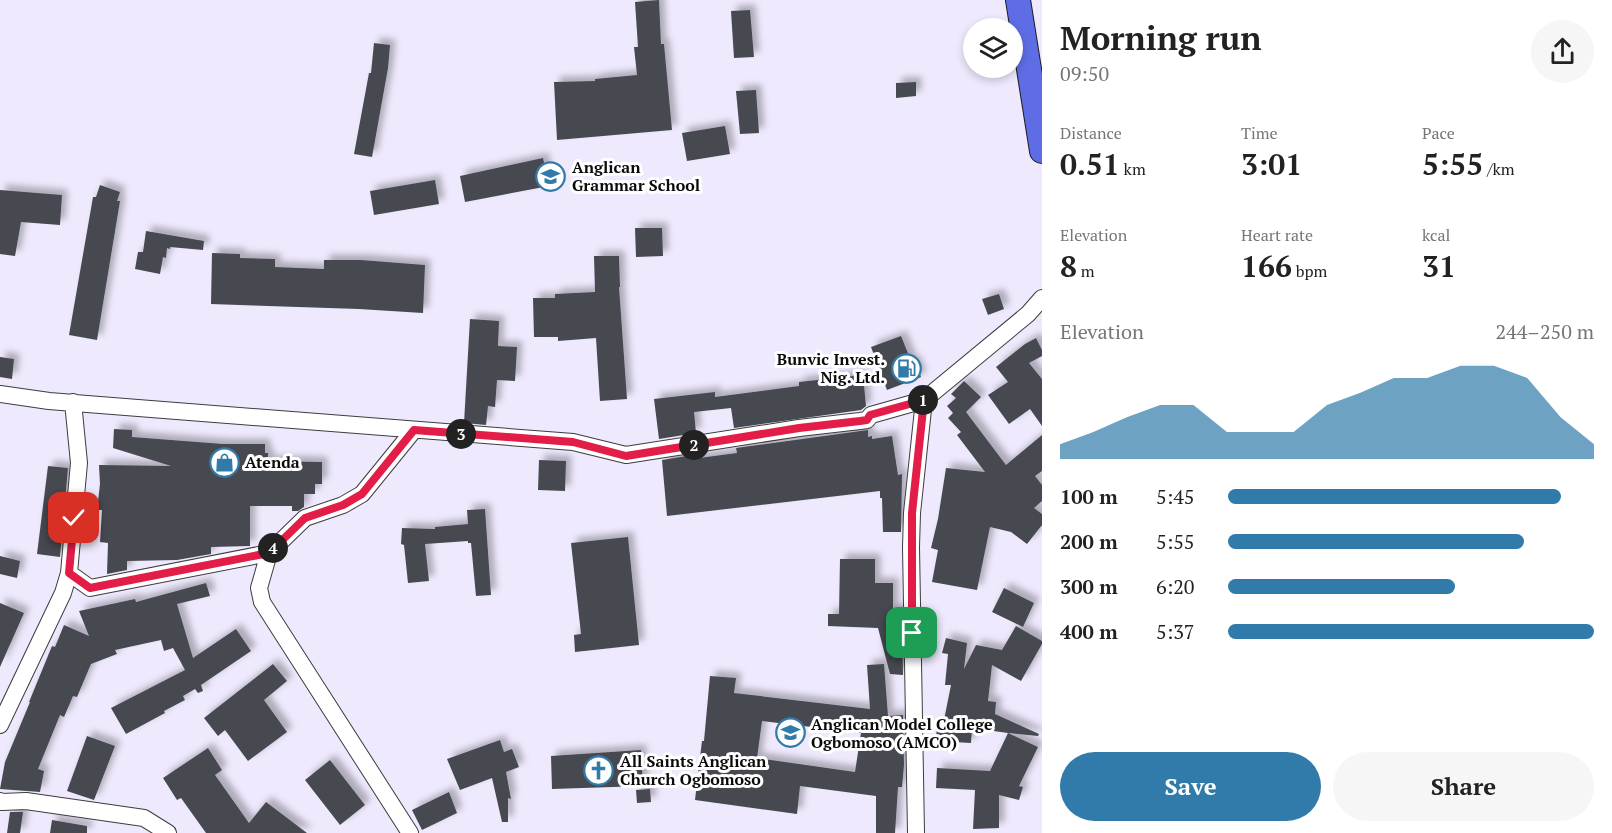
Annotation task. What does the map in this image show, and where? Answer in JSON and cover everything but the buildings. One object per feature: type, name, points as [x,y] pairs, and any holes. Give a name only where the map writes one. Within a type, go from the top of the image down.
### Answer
[{"type":"highway","points":[[1018,0],[1042,151]]},
{"type":"street","points":[[0,394],[49,401],[573,442],[626,456],[799,428],[867,420],[870,415],[924,400],[1035,313],[1042,298]]},
{"type":"street","points":[[916,833],[911,548],[912,513],[924,400]]},
{"type":"street","points":[[0,725],[63,593],[69,573],[79,463],[73,402]]},
{"type":"street","points":[[410,833],[262,602],[259,588],[269,553],[305,518],[343,505],[362,494],[414,430]]},
{"type":"street","points":[[69,573],[90,588],[269,553]]},
{"type":"street","points":[[1,803],[26,801],[144,818],[168,833]]},
{"type":"place","name":"Anglican Grammar School","points":[[551,176]]},
{"type":"place","name":"Bunvic Invest. Nig. Ltd.","points":[[906,368]]},
{"type":"place","name":"Atenda","points":[[224,462]]},
{"type":"place","name":"Anglican Model College Ogbomoso (AMCO)","points":[[790,733]]},
{"type":"place","name":"All Saints Anglican Church Ogbomoso","points":[[599,770]]},
{"type":"route","points":[[74,518],[69,573],[90,588],[269,553],[305,518],[343,505],[362,494],[414,430],[573,442],[626,456],[799,428],[867,420],[870,415],[924,400],[912,513],[912,633]]}]
